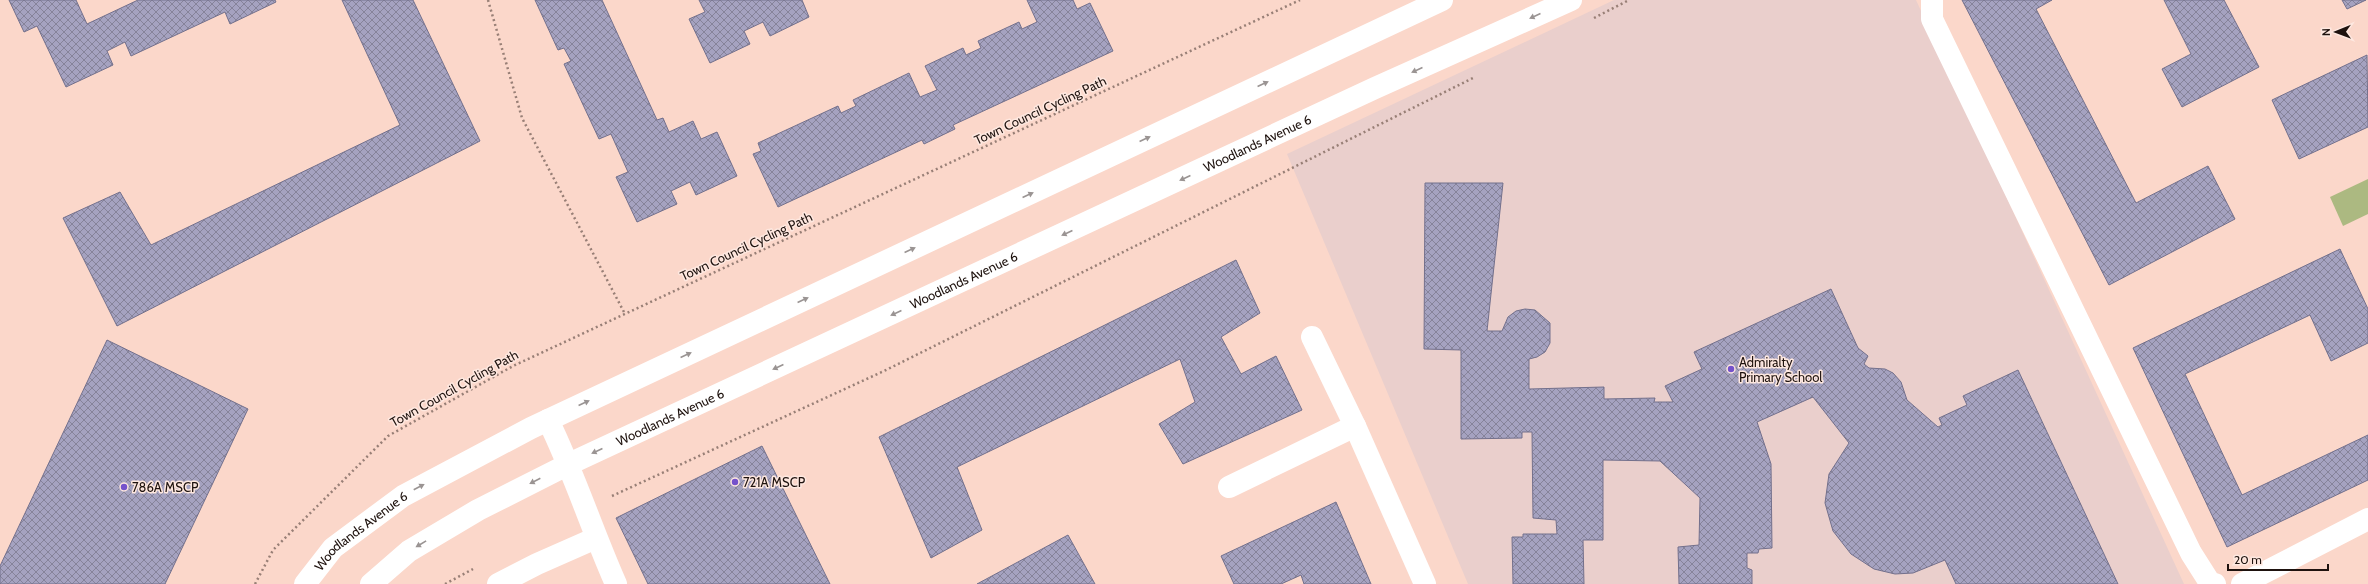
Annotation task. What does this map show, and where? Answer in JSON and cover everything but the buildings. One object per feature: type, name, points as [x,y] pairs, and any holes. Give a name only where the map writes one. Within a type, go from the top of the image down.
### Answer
[{"type":"street","name":"Woodlands Avenue 6","points":[[305,584],[333,548],[403,496],[548,420],[1442,0]]},
{"type":"street","name":"Woodlands Avenue 6","points":[[371,584],[409,551],[478,510],[570,464],[1375,88],[1571,0]]},
{"type":"street","points":[[1932,0],[1932,19],[2191,553],[2210,583],[2215,584]]},
{"type":"street","points":[[1312,337],[1355,426],[1425,584]]},
{"type":"street","points":[[548,420],[570,464],[587,508],[596,538],[616,584]]},
{"type":"street","points":[[1229,488],[1355,426]]},
{"type":"street","points":[[2242,584],[2368,519]]},
{"type":"street","points":[[498,584],[537,564],[596,538]]},
{"type":"path","points":[[488,0],[522,118],[625,314]]},
{"type":"path","name":"Town Council Cycling Path","points":[[255,584],[273,550],[388,436],[513,366],[1300,0]]},
{"type":"path","points":[[1587,21],[1629,0]]},
{"type":"path","points":[[587,508],[884,371],[1480,74]]},
{"type":"path","points":[[445,584],[479,566]]},
{"type":"shaded area","name":"Admiralty Primary School","points":[[1614,0],[1916,0],[2184,584],[1468,584],[1287,154]]},
{"type":"green space","points":[[2368,179],[2368,214],[2343,226],[2330,197]]},
{"type":"place","name":"Admiralty Primary School","points":[[1731,369]]},
{"type":"place","name":"721A MSCP","points":[[735,482]]},
{"type":"place","name":"786A MSCP","points":[[124,487]]}]
